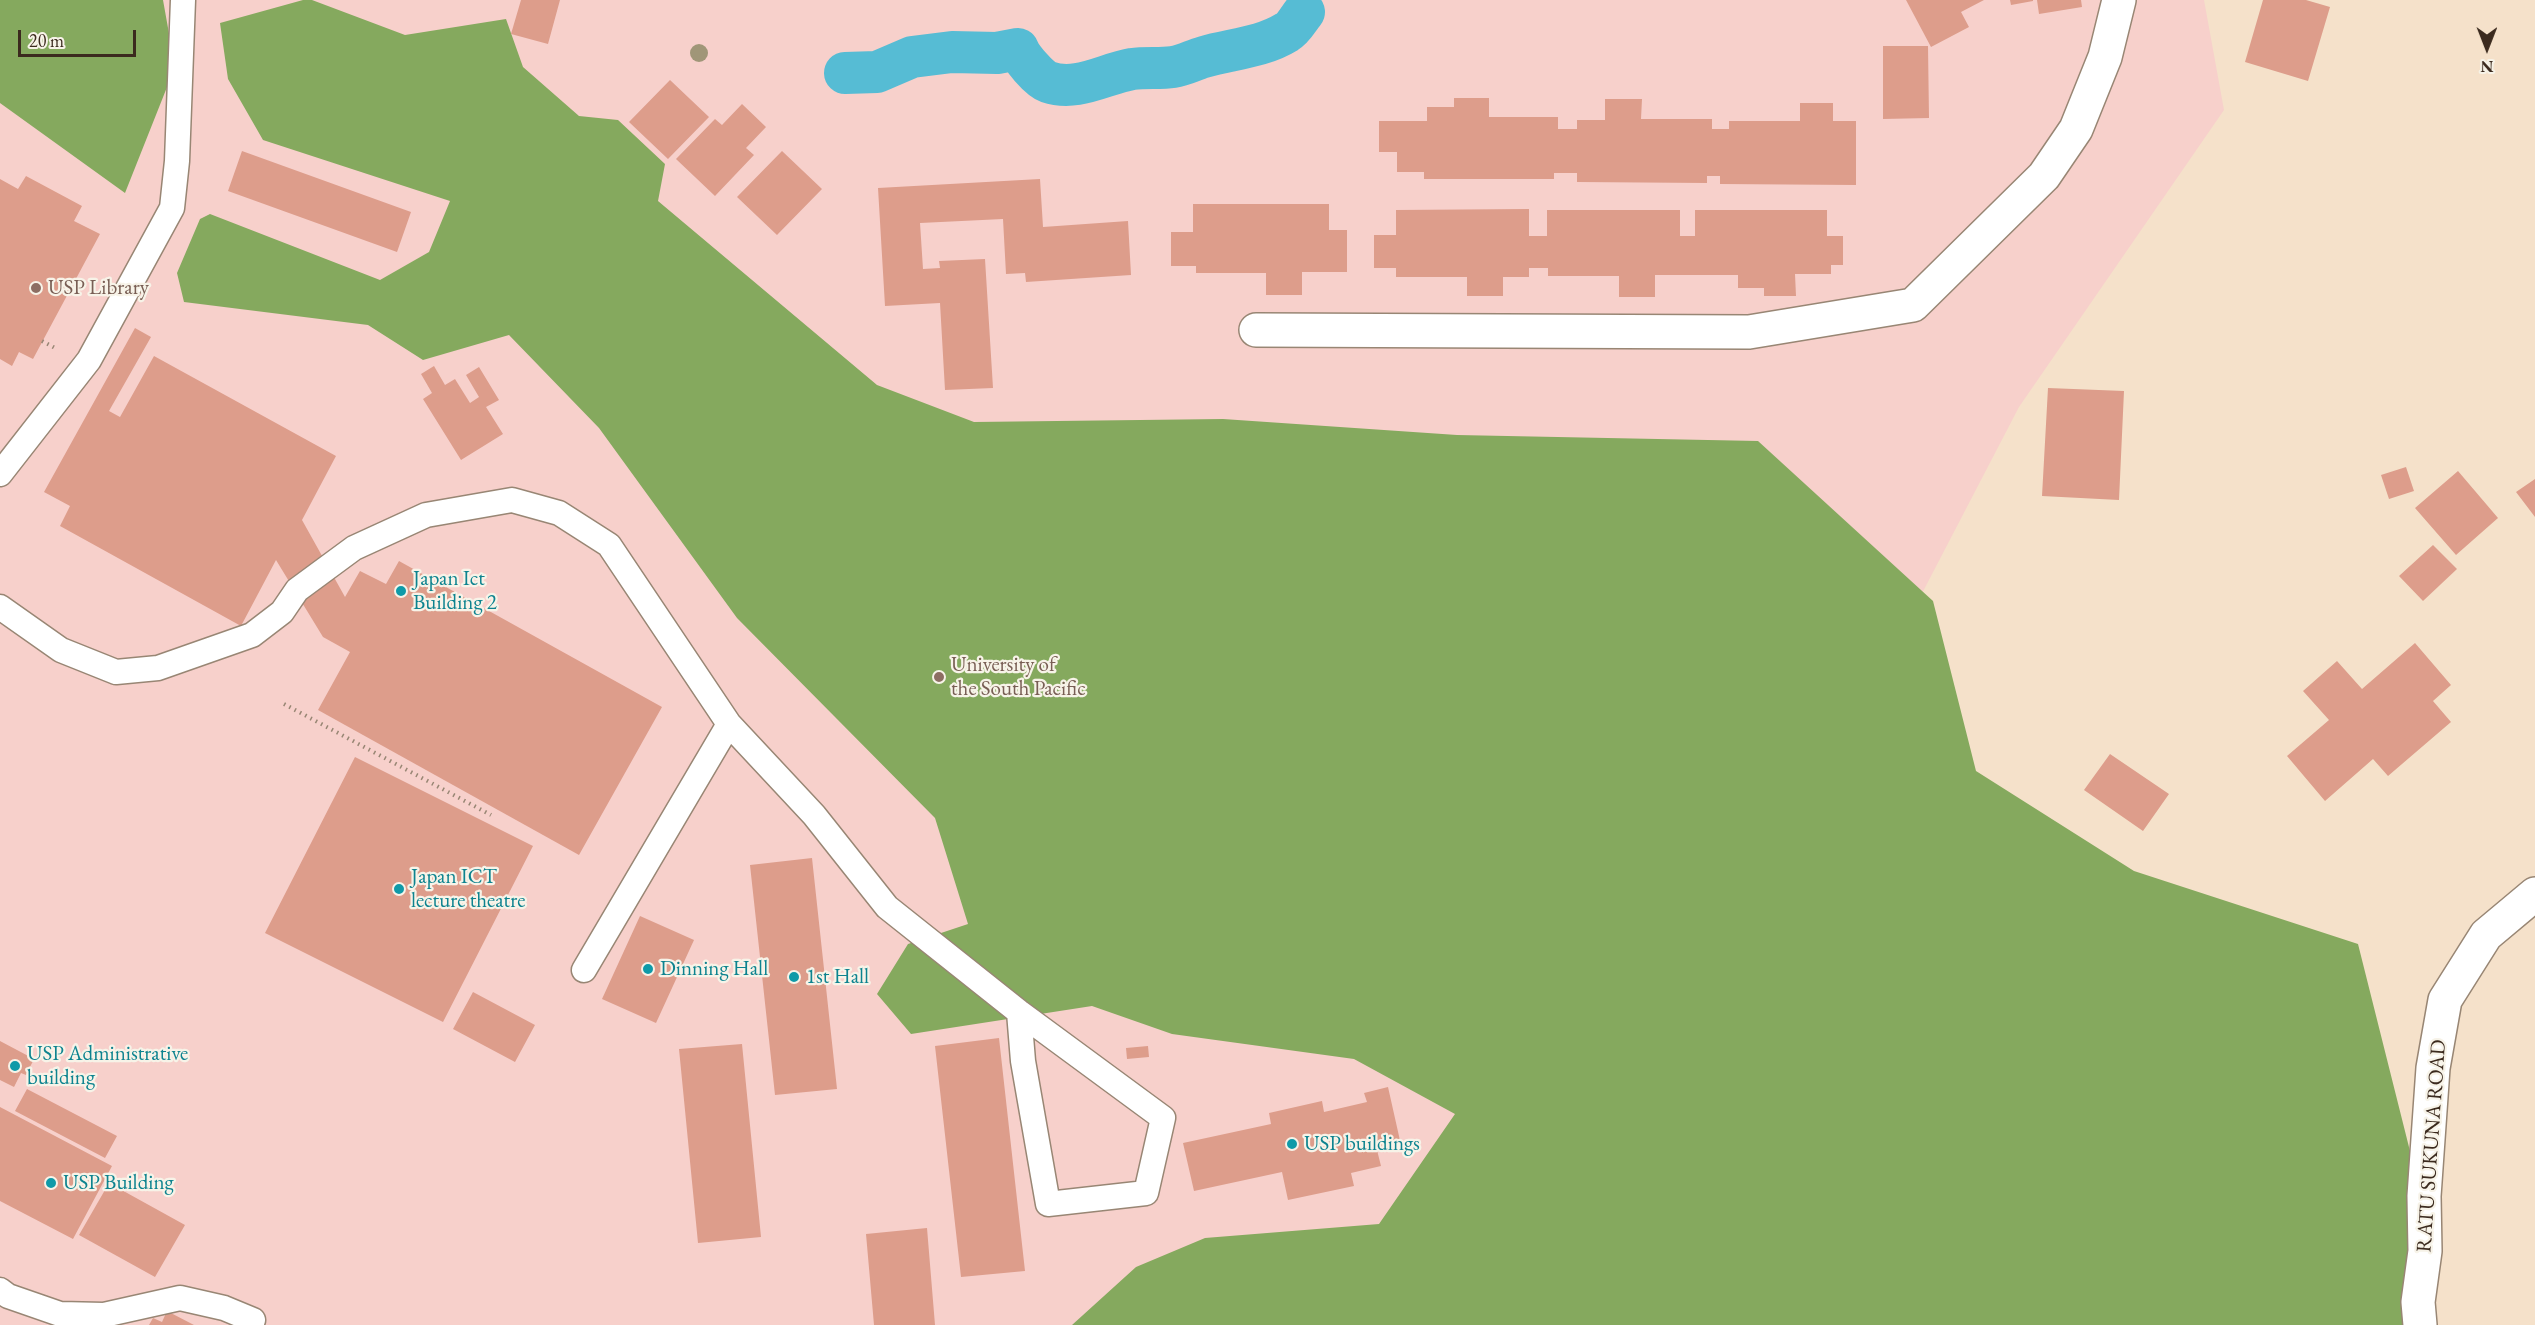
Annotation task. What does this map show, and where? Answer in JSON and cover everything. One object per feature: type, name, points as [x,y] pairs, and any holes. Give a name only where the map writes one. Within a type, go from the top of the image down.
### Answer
[{"type":"street","points":[[1256,330],[1749,332],[1912,305],[2044,176],[2076,129],[2105,57],[2119,0]]},
{"type":"street","name":"RATU SUKUNA ROAD","points":[[2420,1325],[2418,1302],[2425,1251],[2424,1196],[2433,1068],[2445,1000],[2486,935],[2535,894]]},
{"type":"lane","points":[[0,474],[89,360],[172,208],[177,161],[183,0]]},
{"type":"lane","points":[[0,607],[61,650],[116,672],[158,668],[252,635],[282,612],[297,590],[354,548],[426,515],[512,500],[559,513],[609,545],[729,724],[814,815],[887,907],[1019,1012],[1163,1118],[1146,1192],[1048,1204],[1023,1060],[1019,1012]]},
{"type":"lane","points":[[584,970],[729,724]]},
{"type":"lane","points":[[0,1290],[8,1296],[60,1314],[104,1315],[180,1298],[224,1308],[253,1320]]},
{"type":"path","points":[[55,349],[61,338]]},
{"type":"path","points":[[284,704],[491,815]]},
{"type":"shaded area","name":"University of the South Pacific","points":[[0,0],[2204,0],[2224,110],[2019,407],[1738,947],[1963,1325],[0,1325]]},
{"type":"green space","points":[[0,0],[163,0],[175,67],[125,193],[0,103]]},
{"type":"green space","points":[[303,0],[312,0],[405,35],[506,19],[523,67],[579,116],[618,120],[665,164],[658,201],[877,385],[974,422],[1223,419],[1457,435],[1758,441],[1933,601],[1976,771],[2134,871],[2358,944],[2415,1171],[2408,1325],[1072,1325],[1136,1267],[1205,1238],[1379,1224],[1455,1114],[1354,1059],[1172,1034],[1092,1006],[911,1034],[877,994],[908,944],[968,924],[935,818],[737,618],[599,428],[509,335],[423,360],[368,325],[184,302],[177,273],[200,219],[210,214],[380,280],[429,252],[450,201],[263,140],[228,79],[220,23]]},
{"type":"building","points":[[521,0],[560,0],[548,44],[511,34]]},
{"type":"building","points":[[1906,0],[1984,0],[1961,12],[1969,27],[1931,47]]},
{"type":"building","points":[[2010,0],[2033,0],[2033,1],[2011,5]]},
{"type":"building","points":[[2037,0],[2081,0],[2082,7],[2039,14]]},
{"type":"building","points":[[2263,0],[2306,0],[2330,7],[2308,81],[2245,62]]},
{"type":"building","points":[[1883,46],[1928,46],[1929,118],[1883,119]]},
{"type":"building","points":[[670,80],[709,117],[668,159],[629,122]]},
{"type":"building","points":[[1454,98],[1489,98],[1489,117],[1558,117],[1558,129],[1577,129],[1577,120],[1605,120],[1605,99],[1642,99],[1641,119],[1712,119],[1712,129],[1729,129],[1729,121],[1800,121],[1800,103],[1833,103],[1833,121],[1856,121],[1856,185],[1720,184],[1720,176],[1707,176],[1707,183],[1577,182],[1577,173],[1554,173],[1554,179],[1424,179],[1424,172],[1397,172],[1397,152],[1379,152],[1379,121],[1427,121],[1427,107],[1454,107]]},
{"type":"building","points":[[742,104],[766,127],[746,148],[754,155],[715,196],[676,159],[715,119],[722,125]]},
{"type":"building","points":[[242,151],[411,212],[397,252],[228,191]]},
{"type":"building","points":[[782,151],[822,189],[777,235],[737,197]]},
{"type":"building","name":"USP Library","points":[[26,176],[82,206],[74,221],[100,234],[33,359],[19,352],[12,366],[0,359],[0,179],[18,189]]},
{"type":"building","points":[[1040,179],[1043,227],[1128,221],[1131,275],[1026,282],[1025,273],[1006,274],[1003,219],[920,223],[923,269],[940,268],[939,261],[985,259],[993,388],[945,390],[940,303],[885,306],[878,188]]},
{"type":"building","points":[[1193,204],[1329,204],[1329,230],[1347,230],[1347,272],[1302,272],[1302,295],[1266,295],[1266,273],[1196,273],[1196,266],[1171,266],[1171,232],[1193,232]]},
{"type":"building","points":[[1529,209],[1529,236],[1547,236],[1547,210],[1680,210],[1680,236],[1695,236],[1695,210],[1827,210],[1827,236],[1843,236],[1843,265],[1831,265],[1831,274],[1795,274],[1796,296],[1764,296],[1764,288],[1738,288],[1738,275],[1655,275],[1655,297],[1619,297],[1619,276],[1548,276],[1548,268],[1529,268],[1529,277],[1503,277],[1503,296],[1467,296],[1467,277],[1396,277],[1396,268],[1374,268],[1374,235],[1396,235],[1396,210]]},
{"type":"building","name":"Japan Ict Building 2","points":[[135,328],[151,337],[109,411],[120,417],[154,356],[336,456],[302,520],[345,597],[360,571],[386,584],[399,561],[662,707],[579,855],[318,710],[350,652],[323,637],[276,560],[241,626],[60,526],[70,506],[44,492]]},
{"type":"building","points":[[434,366],[445,385],[455,379],[470,403],[479,397],[466,375],[479,367],[499,400],[486,407],[503,434],[461,460],[423,399],[432,393],[421,374]]},
{"type":"building","points":[[2048,388],[2124,391],[2119,500],[2042,496]]},
{"type":"building","points":[[2406,467],[2414,491],[2389,499],[2381,475]]},
{"type":"building","points":[[2458,471],[2498,518],[2456,555],[2415,508]]},
{"type":"building","points":[[2535,479],[2535,517],[2516,492]]},
{"type":"building","points":[[2433,545],[2457,569],[2423,601],[2399,576]]},
{"type":"building","points":[[2415,643],[2451,685],[2433,701],[2451,722],[2388,776],[2373,759],[2325,801],[2287,756],[2329,720],[2303,691],[2337,661],[2362,689]]},
{"type":"building","points":[[2110,754],[2169,794],[2143,831],[2084,790]]},
{"type":"building","name":"Japan ICT lecture theatre","points":[[355,757],[533,846],[443,1022],[265,933]]},
{"type":"building","name":"1st Hall","points":[[812,858],[837,1089],[775,1095],[750,865]]},
{"type":"building","name":"Dinning Hall","points":[[640,916],[694,940],[656,1023],[602,999]]},
{"type":"building","points":[[473,992],[535,1025],[515,1062],[453,1029]]},
{"type":"building","points":[[999,1038],[1025,1271],[961,1277],[935,1046]]},
{"type":"building","name":"USP Administrative building","points":[[0,1041],[34,1059],[26,1075],[21,1073],[14,1087],[0,1080]]},
{"type":"building","points":[[742,1044],[761,1237],[698,1243],[679,1049]]},
{"type":"building","points":[[1148,1046],[1149,1057],[1127,1059],[1126,1048]]},
{"type":"building","name":"USP buildings","points":[[1388,1087],[1401,1145],[1377,1150],[1381,1166],[1351,1173],[1354,1186],[1288,1200],[1282,1172],[1194,1191],[1183,1143],[1271,1124],[1269,1113],[1322,1101],[1324,1112],[1367,1102],[1364,1093]]},
{"type":"building","points":[[27,1089],[117,1136],[105,1158],[15,1111]]},
{"type":"building","name":"USP Building","points":[[0,1107],[112,1166],[73,1239],[0,1201]]},
{"type":"building","points":[[109,1183],[185,1225],[155,1277],[79,1235]]},
{"type":"building","points":[[927,1228],[935,1325],[874,1325],[866,1234]]},
{"type":"building","points":[[167,1311],[194,1325],[149,1325],[153,1318],[162,1322]]},
{"type":"waterway","points":[[1304,12],[1312,0]]},
{"type":"waterway","points":[[845,73],[877,72],[912,57],[952,52],[997,53],[1018,49],[1044,80],[1059,85],[1080,84],[1132,69],[1177,66],[1267,42],[1290,30],[1304,12]]},
{"type":"place","name":"USP Library","points":[[36,288]]},
{"type":"place","name":"Japan Ict Building 2","points":[[401,591]]},
{"type":"place","name":"University of the South Pacific","points":[[939,677]]},
{"type":"place","name":"Japan ICT lecture theatre","points":[[399,889]]},
{"type":"place","name":"Dinning Hall","points":[[648,969]]},
{"type":"place","name":"1st Hall","points":[[794,977]]},
{"type":"place","name":"USP Administrative building","points":[[15,1066]]},
{"type":"place","name":"USP buildings","points":[[1292,1144]]},
{"type":"place","name":"USP Building","points":[[51,1183]]}]
